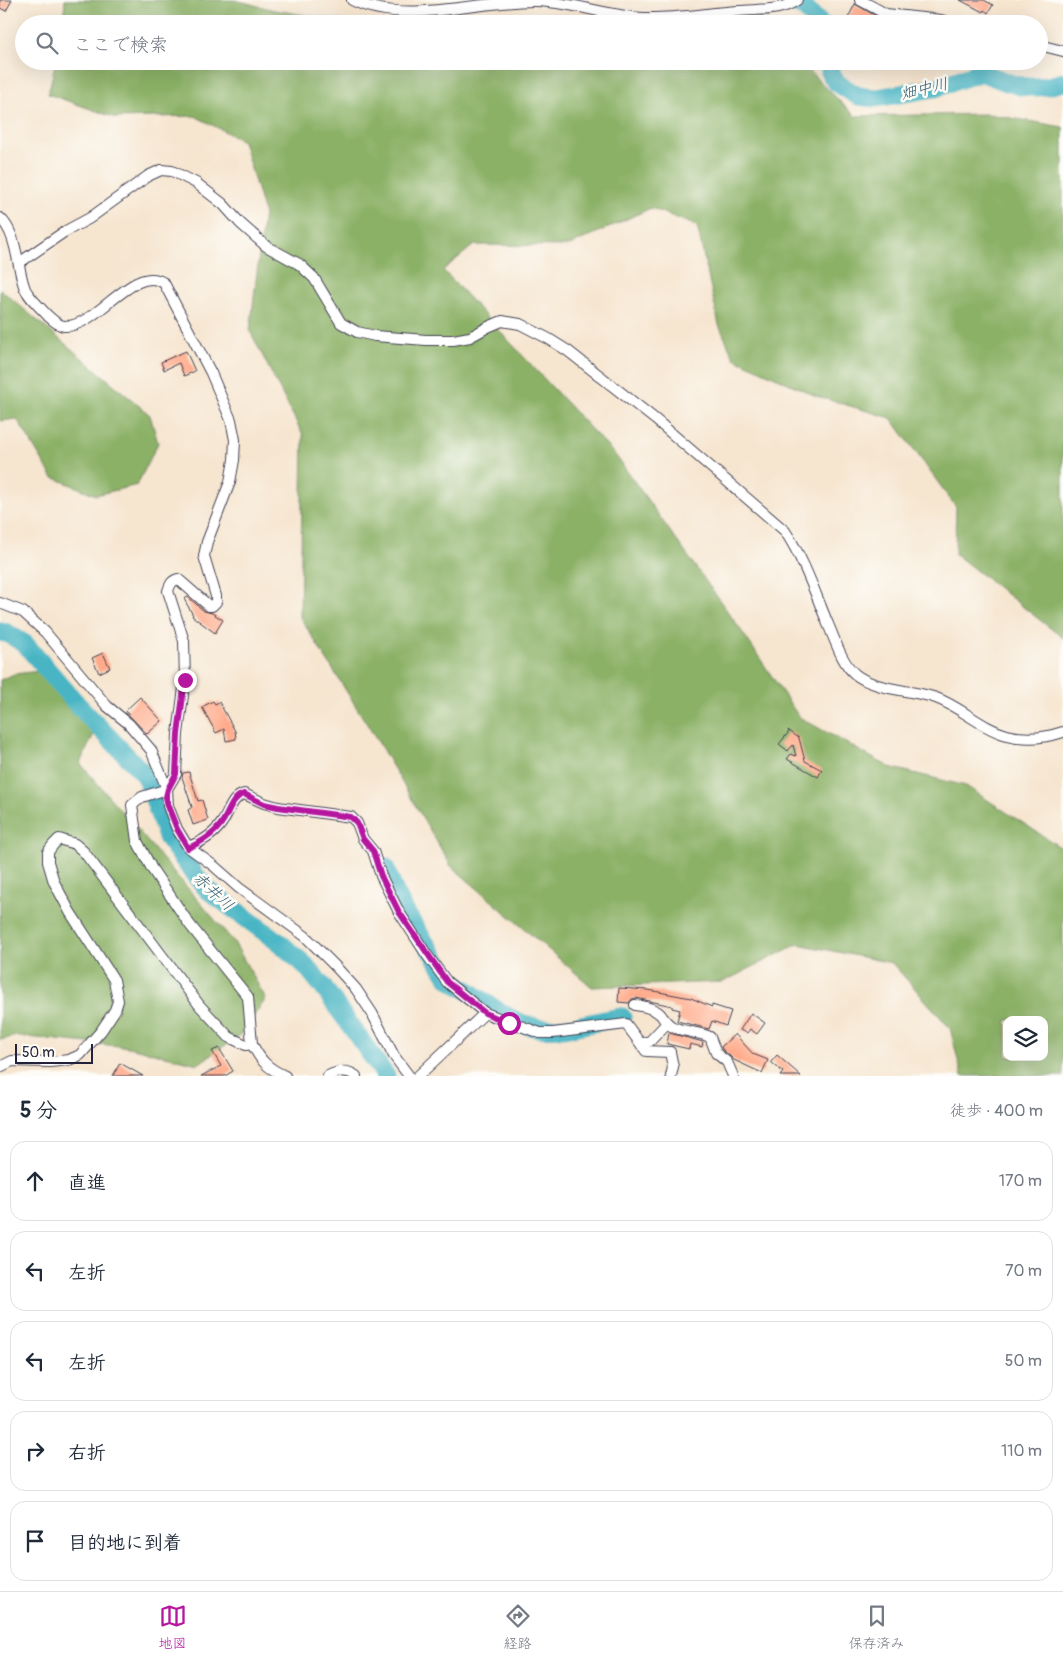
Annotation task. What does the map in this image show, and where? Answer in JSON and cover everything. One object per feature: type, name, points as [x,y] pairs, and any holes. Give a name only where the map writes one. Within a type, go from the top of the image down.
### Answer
[{"type":"street","points":[[352,0],[389,11],[439,10],[533,1],[556,2],[626,15]]},
{"type":"street","points":[[695,15],[782,8],[797,0]]},
{"type":"street","points":[[860,0],[886,14],[895,15]]},
{"type":"street","points":[[1048,47],[1063,51]]},
{"type":"street","points":[[19,263],[64,232],[90,218],[148,176],[161,170],[172,171],[196,183],[223,204],[240,223],[266,246],[299,264],[314,278],[341,323],[357,332],[375,336],[453,340],[470,337],[502,321],[520,324],[568,351],[656,420],[785,531],[797,550],[841,655],[856,674],[874,684],[936,698],[992,729],[1007,735],[1032,738],[1052,736],[1063,732]]},
{"type":"street","points":[[0,218],[5,222],[19,263],[24,288],[56,323],[63,326],[77,325],[133,284],[150,278],[157,278],[164,283],[210,373],[231,420],[235,440],[230,482],[219,514],[206,542],[204,556],[216,596],[216,602],[209,606],[178,580],[174,580],[170,584],[168,591],[184,641],[185,680],[178,734],[176,774],[164,790],[142,797],[132,804],[132,814],[137,841],[152,869],[190,925],[248,997],[252,1044],[261,1061],[285,1076]]},
{"type":"street","points":[[0,603],[23,612],[44,632],[107,706],[129,724],[151,750],[168,806],[177,829],[188,848],[305,936],[336,967],[356,989],[372,1013],[394,1056],[408,1076]]},
{"type":"street","points":[[188,848],[208,837],[223,821],[238,796],[244,794],[264,804],[351,817],[357,823],[363,839],[373,851],[381,876],[399,912],[427,955],[447,982],[485,1013],[540,1033],[626,1024],[646,1051],[670,1052],[673,1067],[671,1076]]},
{"type":"street","points":[[0,1067],[12,1061],[50,1062],[69,1060],[80,1055],[101,1031],[115,1010],[118,1001],[114,980],[70,912],[54,882],[48,862],[48,852],[59,839],[76,844],[84,852],[200,1006],[229,1037],[246,1045],[252,1044]]},
{"type":"street","points":[[635,1004],[659,1013],[672,1027],[710,1037],[716,1053],[727,1062],[733,1076]]},
{"type":"street","points":[[418,1076],[485,1013]]},
{"type":"street","points":[[641,1044],[650,1041],[667,1023]]},
{"type":"street","points":[[328,1076],[336,1072],[351,1072],[356,1076]]},
{"type":"green space","points":[[65,0],[235,0],[274,10],[306,15],[64,15]]},
{"type":"green space","points":[[54,70],[808,70],[855,116],[988,114],[1063,127],[1063,638],[955,554],[956,507],[891,418],[816,396],[734,358],[719,325],[697,226],[651,208],[568,246],[474,245],[443,270],[616,456],[743,633],[799,717],[889,767],[966,786],[1063,849],[1063,1076],[962,1076],[950,1028],[892,963],[798,944],[723,982],[592,987],[451,866],[380,745],[300,617],[303,435],[250,331],[264,213],[243,141],[195,116],[116,118],[48,94]]},
{"type":"green space","points":[[0,289],[150,415],[158,443],[137,485],[96,495],[52,477],[17,419],[0,421]]},
{"type":"green space","points":[[40,671],[94,734],[80,763],[234,942],[266,999],[240,1035],[198,1064],[129,1047],[17,1036],[0,1040],[0,680],[14,674]]},
{"type":"building","points":[[0,0],[12,0],[6,11],[0,8]]},
{"type":"building","points":[[960,0],[984,0],[993,5],[988,13]]},
{"type":"building","points":[[855,4],[874,15],[850,15]]},
{"type":"building","points":[[186,351],[195,371],[184,376],[179,363],[164,370],[161,362]]},
{"type":"building","points":[[188,597],[204,611],[212,613],[223,620],[215,633],[192,616],[184,599]]},
{"type":"building","points":[[103,653],[110,668],[99,673],[92,658]]},
{"type":"building","points":[[140,697],[162,721],[147,734],[125,711]]},
{"type":"building","points":[[213,701],[215,704],[219,702],[235,731],[236,739],[226,741],[224,729],[216,733],[202,707]]},
{"type":"building","points":[[788,730],[799,738],[805,761],[822,770],[818,777],[787,759],[791,754],[796,756],[793,745],[788,751],[779,744],[789,732]]},
{"type":"building","points":[[189,772],[198,801],[202,800],[208,820],[193,825],[188,810],[192,807],[182,777],[183,773]]},
{"type":"building","points":[[619,988],[648,990],[691,998],[712,1007],[712,1005],[731,1011],[726,1026],[712,1021],[709,1029],[677,1021],[680,1010],[672,1008],[672,1006],[636,998],[632,999],[629,1003],[618,1002]]},
{"type":"building","points":[[751,1013],[765,1023],[757,1034],[750,1029],[747,1033],[740,1030]]},
{"type":"building","points":[[669,1033],[703,1042],[702,1047],[690,1044],[689,1049],[667,1044]]},
{"type":"building","points":[[735,1034],[753,1054],[768,1060],[762,1073],[734,1060],[722,1049],[721,1047]]},
{"type":"building","points":[[219,1048],[233,1071],[225,1076],[201,1076],[221,1066],[212,1051]]},
{"type":"building","points":[[777,1055],[801,1076],[780,1076],[783,1072],[771,1062]]},
{"type":"building","points":[[120,1063],[143,1076],[113,1076]]},
{"type":"waterway","name":"畑中川","points":[[791,0],[811,15]]},
{"type":"waterway","name":"畑中川","points":[[830,70],[837,83],[858,96],[876,98],[935,88],[981,72],[1002,81],[1021,86],[1040,87],[1063,82]]},
{"type":"waterway","name":"赤井川","points":[[0,632],[7,633],[25,644],[77,704],[146,776],[167,837],[195,875],[208,890],[281,944],[306,966],[386,1076]]},
{"type":"waterway","points":[[385,867],[407,914],[450,979],[494,1008],[520,1023],[549,1029],[622,1017]]},
{"type":"route","points":[[185,680],[178,734],[176,774],[166,797],[177,829],[188,848],[202,842],[218,828],[238,796],[244,794],[264,804],[351,817],[357,823],[363,839],[373,851],[381,876],[399,912],[447,982],[485,1013],[509,1023]]}]
